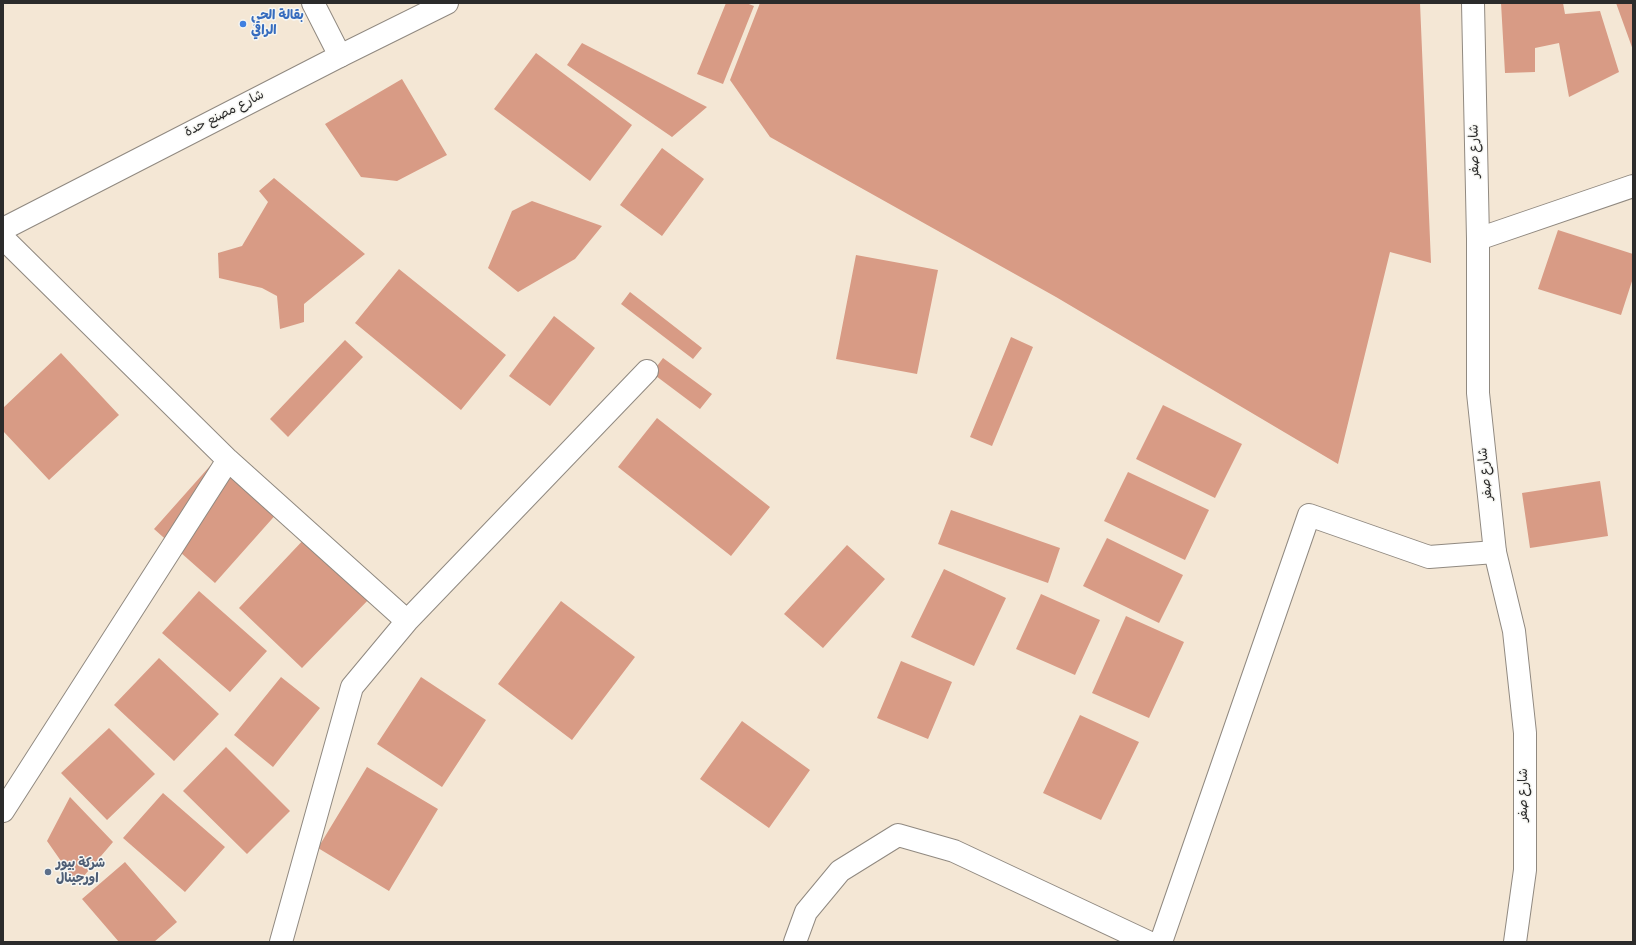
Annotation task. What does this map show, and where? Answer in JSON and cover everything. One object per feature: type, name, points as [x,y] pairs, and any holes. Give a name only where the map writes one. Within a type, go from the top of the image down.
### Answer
[{"type":"street","points":[[313,3],[340,56]]},
{"type":"street","name":"شارع مصنع حدة","points":[[3,230],[340,56],[447,3]]},
{"type":"street","name":"شارع صفر","points":[[1473,3],[1478,239],[1478,393],[1495,552],[1514,631],[1525,733],[1525,870],[1515,942]]},
{"type":"street","points":[[1478,239],[1633,186]]},
{"type":"street","points":[[3,238],[228,460],[407,621]]},
{"type":"street","points":[[281,942],[352,687],[407,621],[647,371]]},
{"type":"street","points":[[3,811],[228,460]]},
{"type":"street","points":[[1161,942],[1309,515],[1429,557],[1495,552]]},
{"type":"street","points":[[795,942],[806,912],[840,871],[898,835],[954,851],[1148,942]]},
{"type":"building","points":[[726,3],[746,3],[754,6],[723,84],[697,74]]},
{"type":"building","points":[[760,3],[1420,3],[1431,263],[1390,252],[1338,464],[1056,297],[770,137],[730,80]]},
{"type":"building","points":[[1501,3],[1563,3],[1565,14],[1600,11],[1619,72],[1569,97],[1559,43],[1535,48],[1535,72],[1505,73]]},
{"type":"building","points":[[1616,3],[1633,3],[1633,50]]},
{"type":"building","points":[[582,43],[707,107],[672,137],[567,65]]},
{"type":"building","points":[[536,53],[632,125],[590,181],[494,109]]},
{"type":"building","points":[[402,79],[447,155],[397,181],[361,177],[325,124]]},
{"type":"building","points":[[662,148],[704,179],[662,236],[620,205]]},
{"type":"building","points":[[274,178],[365,254],[304,304],[304,322],[280,329],[277,296],[262,288],[219,278],[218,253],[242,246],[268,202],[259,191]]},
{"type":"building","points":[[532,201],[602,226],[575,259],[518,292],[488,268],[512,211]]},
{"type":"building","points":[[1558,230],[1633,254],[1633,278],[1621,315],[1538,289]]},
{"type":"building","points":[[856,255],[938,270],[917,374],[836,359]]},
{"type":"building","points":[[399,269],[506,355],[461,410],[355,323]]},
{"type":"building","points":[[630,292],[702,348],[693,359],[621,304]]},
{"type":"building","points":[[554,316],[595,348],[550,406],[509,376]]},
{"type":"building","points":[[1011,337],[1033,347],[992,446],[970,437]]},
{"type":"building","points":[[345,340],[363,357],[288,437],[270,419]]},
{"type":"building","points":[[61,353],[119,415],[49,480],[3,431],[3,408]]},
{"type":"building","points":[[663,358],[712,394],[700,409],[652,373]]},
{"type":"building","points":[[1163,405],[1242,444],[1215,498],[1136,459]]},
{"type":"building","points":[[657,418],[770,507],[731,556],[618,467]]},
{"type":"building","points":[[218,457],[279,511],[215,583],[154,529]]},
{"type":"building","points":[[1128,472],[1209,510],[1185,560],[1104,521]]},
{"type":"building","points":[[1600,481],[1608,536],[1530,548],[1522,493]]},
{"type":"building","points":[[951,510],[1060,548],[1048,583],[938,544]]},
{"type":"building","points":[[308,535],[372,596],[302,668],[239,608]]},
{"type":"building","points":[[1107,538],[1183,575],[1159,623],[1083,586]]},
{"type":"building","points":[[847,545],[885,579],[823,648],[784,614]]},
{"type":"building","points":[[944,569],[1006,598],[974,666],[911,637]]},
{"type":"building","points":[[199,591],[267,651],[230,692],[162,633]]},
{"type":"building","points":[[1041,594],[1100,620],[1075,675],[1016,649]]},
{"type":"building","points":[[561,601],[635,657],[572,740],[498,684]]},
{"type":"building","points":[[1126,616],[1184,642],[1149,718],[1092,693]]},
{"type":"building","points":[[159,658],[219,714],[174,761],[114,705]]},
{"type":"building","points":[[901,661],[952,682],[928,739],[877,718]]},
{"type":"building","points":[[281,677],[320,708],[273,767],[234,735]]},
{"type":"building","points":[[421,677],[486,720],[442,787],[377,744]]},
{"type":"building","points":[[1080,715],[1139,742],[1101,820],[1043,793]]},
{"type":"building","points":[[742,721],[810,770],[769,828],[700,779]]},
{"type":"building","points":[[109,728],[155,774],[107,820],[61,773]]},
{"type":"building","points":[[226,747],[290,811],[247,854],[183,791]]},
{"type":"building","points":[[367,767],[438,809],[389,891],[318,848]]},
{"type":"building","points":[[163,793],[225,847],[185,892],[123,838]]},
{"type":"building","points":[[70,797],[113,842],[77,884],[47,841]]},
{"type":"building","points":[[125,862],[177,922],[154,942],[119,942],[82,899]]},
{"type":"place","name":"بقالة الحي الراقي","points":[[243,24]]},
{"type":"place","name":"شركة بيور اورجينال","points":[[48,872]]}]
